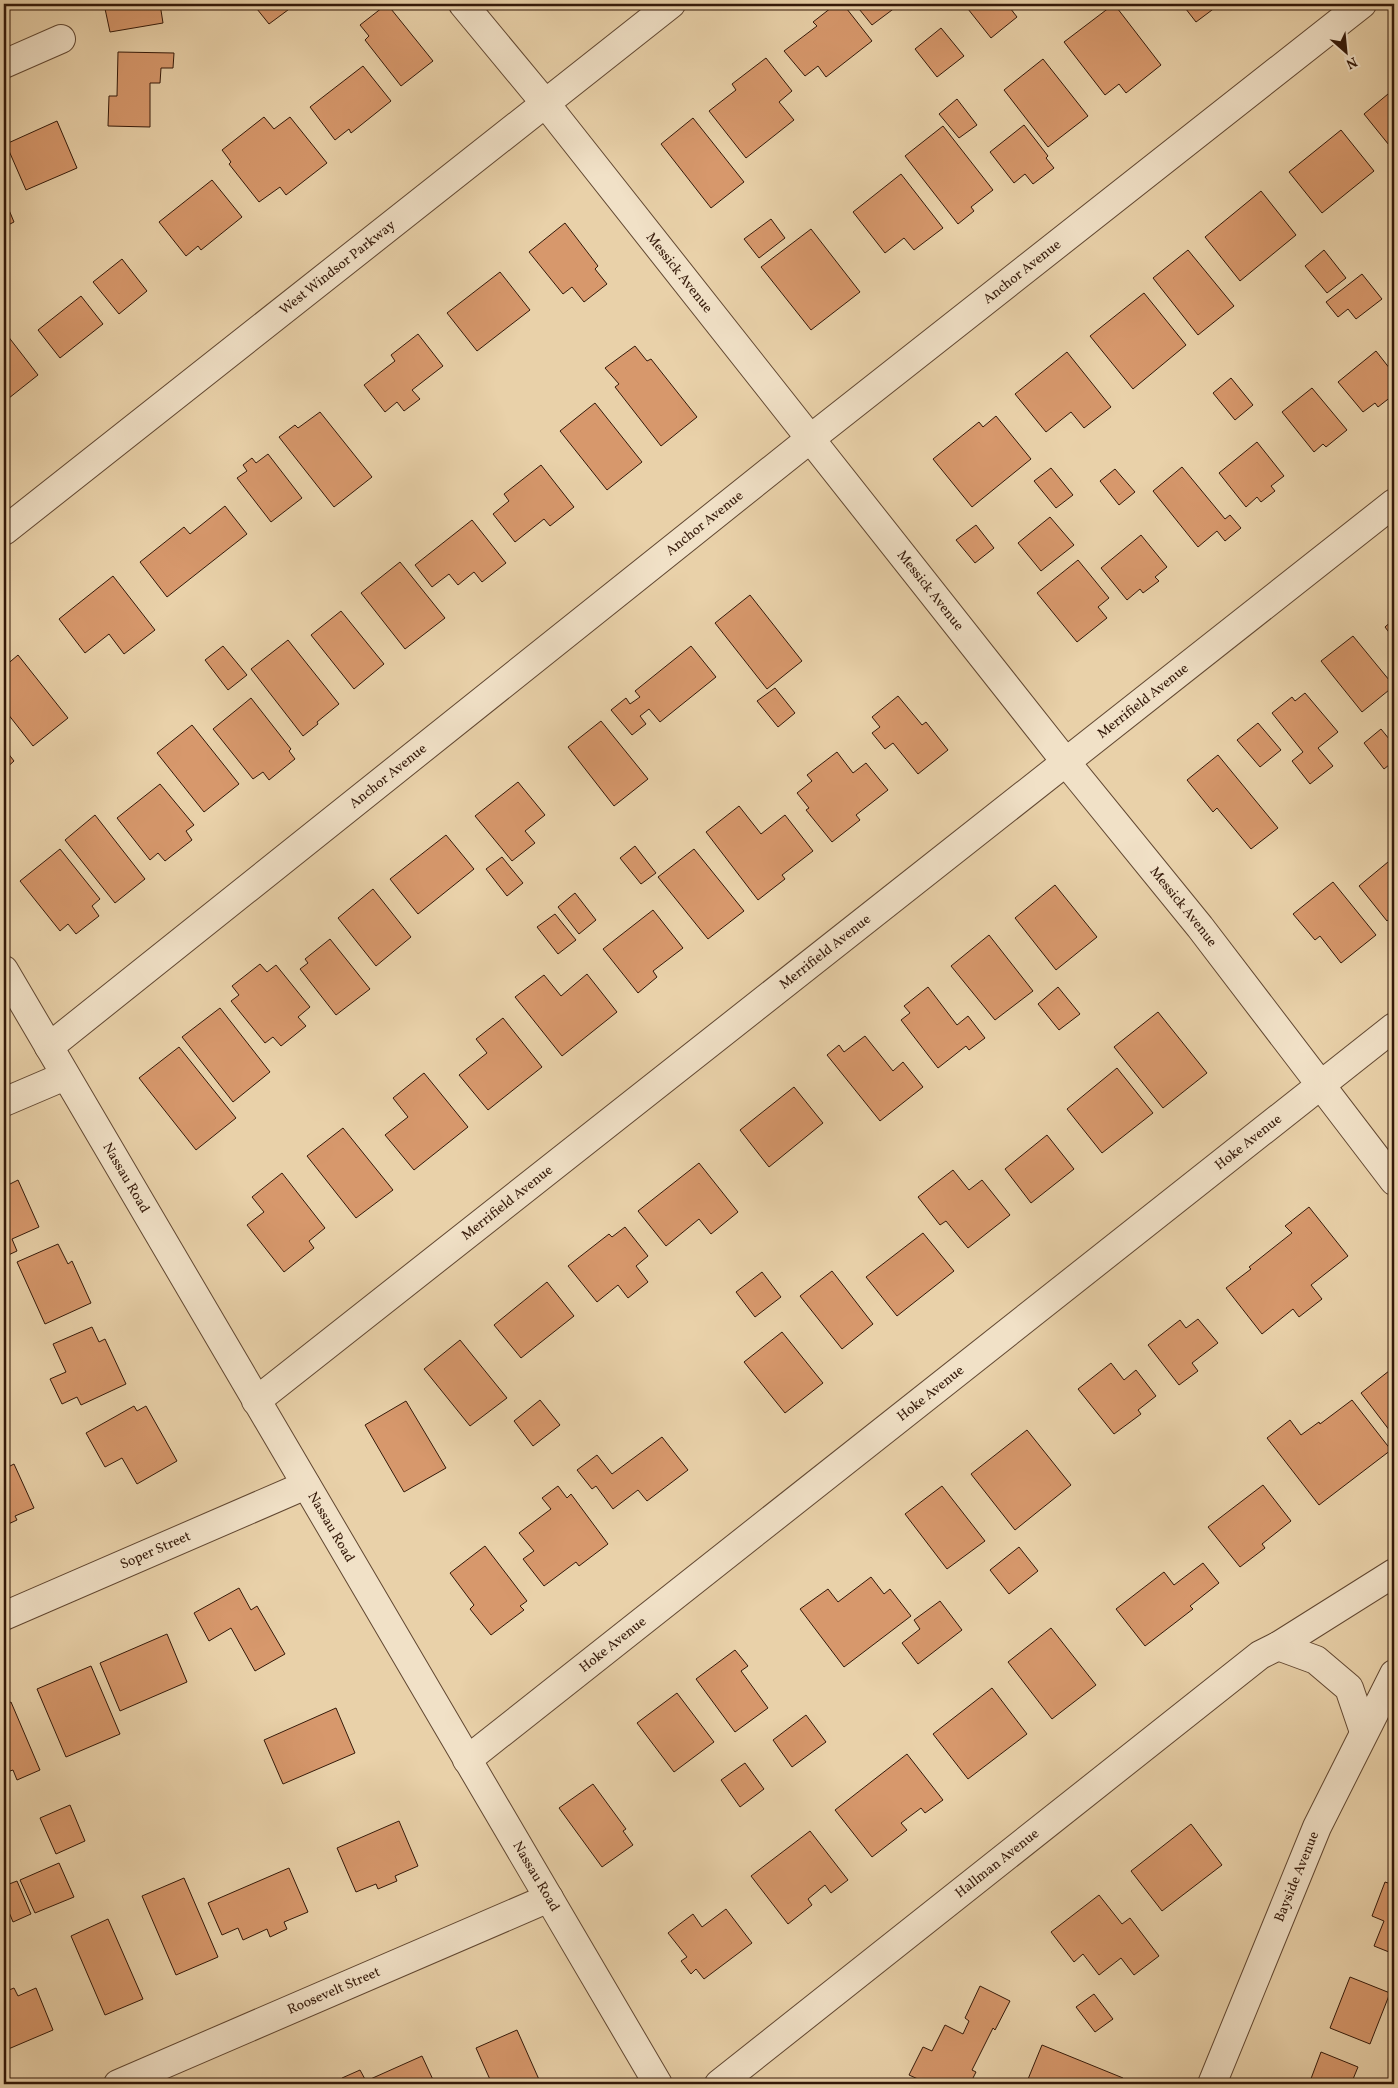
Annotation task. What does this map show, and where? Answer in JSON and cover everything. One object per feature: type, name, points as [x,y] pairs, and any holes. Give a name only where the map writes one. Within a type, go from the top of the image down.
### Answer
[{"type":"street","name":"Messick Avenue","points":[[463,4],[545,103],[1065,761],[1200,927],[1394,1181]]},
{"type":"street","name":"West Windsor Parkway","points":[[4,531],[672,4]]},
{"type":"street","name":"Anchor Avenue","points":[[49,1047],[810,439],[1362,4]]},
{"type":"street","points":[[4,64],[61,39]]},
{"type":"street","name":"Merrifield Avenue","points":[[256,1401],[1394,503]]},
{"type":"street","name":"Nassau Road","points":[[4,970],[658,2084]]},
{"type":"street","name":"Hoke Avenue","points":[[467,1760],[1394,1027]]},
{"type":"street","points":[[4,1102],[66,1076]]},
{"type":"street","name":"Soper Street","points":[[4,1616],[306,1485]]},
{"type":"street","name":"Hallman Avenue","points":[[719,2084],[1260,1655],[1278,1646],[1394,1572]]},
{"type":"street","points":[[1278,1646],[1316,1660],[1349,1688],[1364,1732]]},
{"type":"street","name":"Bayside Avenue","points":[[1212,2084],[1317,1827],[1394,1674]]},
{"type":"street","name":"Roosevelt Street","points":[[118,2084],[549,1898]]},
{"type":"building","points":[[104,4],[160,4],[163,23],[110,32]]},
{"type":"building","points":[[253,4],[296,4],[269,24]]},
{"type":"building","points":[[387,4],[433,61],[401,86],[365,40],[369,36],[360,25]]},
{"type":"building","points":[[836,4],[843,4],[872,41],[826,77],[818,66],[805,76],[784,51],[817,26],[813,22]]},
{"type":"building","points":[[855,4],[900,4],[872,25]]},
{"type":"building","points":[[975,4],[1007,4],[1017,17],[991,38],[968,9]]},
{"type":"building","points":[[1114,4],[1161,65],[1126,93],[1119,84],[1105,95],[1064,42]]},
{"type":"building","points":[[1182,4],[1220,4],[1196,22]]},
{"type":"building","points":[[941,28],[964,56],[937,77],[915,49]]},
{"type":"building","points":[[118,52],[174,53],[173,68],[161,68],[160,83],[150,83],[150,127],[108,126],[109,96],[117,96]]},
{"type":"building","points":[[766,58],[792,91],[779,102],[794,120],[746,158],[709,111],[736,90],[732,84]]},
{"type":"building","points":[[1043,59],[1088,116],[1048,147],[1004,90]]},
{"type":"building","points":[[363,66],[391,101],[351,133],[349,129],[335,140],[310,107]]},
{"type":"building","points":[[1394,89],[1394,149],[1393,150],[1364,114]]},
{"type":"building","points":[[957,99],[977,125],[959,138],[939,114]]},
{"type":"building","points":[[264,117],[274,129],[290,117],[327,163],[286,195],[280,187],[259,202],[229,164],[231,162],[222,150]]},
{"type":"building","points":[[693,118],[744,182],[711,208],[661,144]]},
{"type":"building","points":[[57,121],[77,168],[26,190],[6,144]]},
{"type":"building","points":[[1024,125],[1048,156],[1046,158],[1054,168],[1033,184],[1025,174],[1014,183],[990,152]]},
{"type":"building","points":[[943,126],[993,190],[971,207],[974,211],[958,224],[905,156]]},
{"type":"building","points":[[1341,130],[1374,171],[1322,213],[1289,172]]},
{"type":"building","points":[[901,174],[943,228],[914,250],[904,238],[885,253],[853,212]]},
{"type":"building","points":[[212,180],[242,217],[201,250],[198,246],[186,256],[159,222]]},
{"type":"building","points":[[1261,191],[1296,235],[1240,281],[1205,237]]},
{"type":"building","points":[[4,198],[14,222],[4,227]]},
{"type":"building","points":[[771,219],[785,238],[759,258],[744,239]]},
{"type":"building","points":[[565,223],[598,266],[595,269],[607,284],[584,302],[572,287],[563,294],[529,252]]},
{"type":"building","points":[[811,229],[860,292],[811,330],[761,267]]},
{"type":"building","points":[[1188,250],[1234,306],[1198,335],[1153,278]]},
{"type":"building","points":[[1324,250],[1346,278],[1327,293],[1305,266]]},
{"type":"building","points":[[122,259],[147,291],[119,314],[93,282]]},
{"type":"building","points":[[500,272],[530,310],[477,351],[447,313]]},
{"type":"building","points":[[1362,274],[1382,299],[1356,319],[1348,309],[1338,317],[1326,302]]},
{"type":"building","points":[[1144,293],[1186,345],[1133,389],[1090,336]]},
{"type":"building","points":[[81,296],[103,324],[60,358],[38,330]]},
{"type":"building","points":[[4,331],[38,375],[4,402]]},
{"type":"building","points":[[418,334],[443,366],[412,390],[420,399],[404,411],[397,402],[385,412],[364,385],[395,361],[391,355]]},
{"type":"building","points":[[635,346],[647,361],[651,359],[697,417],[661,446],[615,387],[619,384],[605,368]]},
{"type":"building","points":[[1376,351],[1394,374],[1394,387],[1389,391],[1392,396],[1378,407],[1375,403],[1363,412],[1338,382]]},
{"type":"building","points":[[1067,352],[1111,407],[1084,428],[1071,412],[1046,432],[1015,394]]},
{"type":"building","points":[[1231,378],[1253,405],[1235,420],[1213,393]]},
{"type":"building","points":[[1312,388],[1347,430],[1326,447],[1323,444],[1314,452],[1282,412]]},
{"type":"building","points":[[595,403],[642,462],[607,490],[560,431]]},
{"type":"building","points":[[320,412],[372,477],[334,507],[279,437],[295,425],[298,428]]},
{"type":"building","points":[[996,416],[1031,459],[972,507],[933,459],[979,422],[983,427]]},
{"type":"building","points":[[1257,442],[1284,476],[1271,486],[1275,491],[1261,502],[1257,497],[1246,507],[1219,473]]},
{"type":"building","points":[[268,454],[302,498],[271,522],[237,478],[247,471],[243,465],[252,458],[256,463]]},
{"type":"building","points":[[541,465],[574,507],[550,526],[544,519],[515,542],[493,514],[509,501],[504,494]]},
{"type":"building","points":[[1182,467],[1225,519],[1230,515],[1241,528],[1225,541],[1217,531],[1198,547],[1153,491]]},
{"type":"building","points":[[1051,468],[1073,495],[1056,508],[1034,481]]},
{"type":"building","points":[[1115,469],[1135,492],[1119,505],[1100,481]]},
{"type":"building","points":[[225,506],[247,534],[167,597],[140,562],[184,527],[190,534]]},
{"type":"building","points":[[1050,517],[1074,545],[1041,571],[1018,543]]},
{"type":"building","points":[[472,520],[506,563],[482,582],[474,572],[458,585],[449,574],[432,587],[415,565]]},
{"type":"building","points":[[976,525],[994,548],[975,563],[956,540]]},
{"type":"building","points":[[1141,535],[1167,567],[1155,577],[1159,581],[1143,593],[1140,589],[1127,600],[1101,568]]},
{"type":"building","points":[[1078,560],[1109,598],[1098,607],[1107,618],[1077,642],[1037,593]]},
{"type":"building","points":[[400,562],[445,618],[405,649],[361,593]]},
{"type":"building","points":[[113,576],[155,630],[124,654],[109,634],[85,653],[59,619]]},
{"type":"building","points":[[750,595],[802,661],[767,689],[715,623]]},
{"type":"building","points":[[341,611],[384,664],[354,689],[311,635]]},
{"type":"building","points":[[1394,619],[1394,639],[1385,627]]},
{"type":"building","points":[[1353,636],[1394,686],[1362,712],[1321,661]]},
{"type":"building","points":[[288,640],[339,704],[303,736],[251,669]]},
{"type":"building","points":[[223,646],[247,675],[228,690],[205,660]]},
{"type":"building","points":[[691,646],[716,677],[660,722],[649,709],[640,716],[646,724],[632,735],[611,710],[626,698],[630,704],[640,697],[635,691]]},
{"type":"building","points":[[18,655],[68,718],[33,746],[4,709],[4,667]]},
{"type":"building","points":[[775,688],[795,713],[778,727],[757,701]]},
{"type":"building","points":[[1305,693],[1338,732],[1318,748],[1333,766],[1310,784],[1292,761],[1303,752],[1272,713],[1292,697],[1295,701]]},
{"type":"building","points":[[898,696],[922,725],[926,722],[948,750],[918,774],[893,743],[885,749],[872,733],[880,727],[872,717]]},
{"type":"building","points":[[251,698],[291,749],[289,751],[295,759],[269,780],[263,772],[253,779],[213,729]]},
{"type":"building","points":[[601,721],[648,779],[614,806],[568,747]]},
{"type":"building","points":[[1258,723],[1281,750],[1260,767],[1237,740]]},
{"type":"building","points":[[192,725],[239,784],[204,812],[157,753]]},
{"type":"building","points":[[1381,729],[1394,745],[1394,761],[1384,769],[1364,743]]},
{"type":"building","points":[[4,748],[14,761],[4,770]]},
{"type":"building","points":[[837,752],[853,773],[866,763],[888,790],[856,815],[860,820],[832,842],[806,810],[809,808],[797,793],[812,781],[807,775]]},
{"type":"building","points":[[1218,755],[1278,828],[1251,849],[1217,808],[1213,812],[1187,780]]},
{"type":"building","points":[[518,782],[545,815],[525,831],[535,843],[512,861],[475,816]]},
{"type":"building","points":[[160,784],[194,825],[186,831],[192,840],[165,861],[158,853],[150,860],[117,818]]},
{"type":"building","points":[[739,806],[761,834],[785,815],[813,851],[782,875],[785,879],[758,900],[706,832]]},
{"type":"building","points":[[95,815],[145,879],[115,903],[65,840]]},
{"type":"building","points":[[446,835],[474,869],[418,914],[390,879]]},
{"type":"building","points":[[635,846],[656,873],[641,884],[620,858]]},
{"type":"building","points":[[60,849],[100,899],[92,906],[99,916],[76,934],[68,924],[60,931],[20,881]]},
{"type":"building","points":[[694,849],[744,911],[708,939],[658,877]]},
{"type":"building","points":[[502,857],[523,883],[507,896],[486,869]]},
{"type":"building","points":[[1394,857],[1394,915],[1387,921],[1359,886]]},
{"type":"building","points":[[1333,882],[1376,935],[1341,963],[1320,936],[1315,940],[1293,914]]},
{"type":"building","points":[[1055,885],[1097,937],[1056,970],[1015,918]]},
{"type":"building","points":[[373,889],[411,937],[376,966],[338,918]]},
{"type":"building","points":[[575,893],[596,920],[579,934],[558,907]]},
{"type":"building","points":[[653,910],[683,948],[653,971],[657,977],[638,993],[603,949]]},
{"type":"building","points":[[555,914],[576,940],[558,954],[537,927]]},
{"type":"building","points":[[989,935],[1033,991],[995,1020],[951,966]]},
{"type":"building","points":[[330,939],[370,989],[336,1015],[300,969],[308,963],[305,959]]},
{"type":"building","points":[[260,964],[267,972],[276,965],[310,1007],[298,1017],[306,1026],[281,1046],[273,1037],[265,1043],[231,1001],[239,995],[232,986]]},
{"type":"building","points":[[587,974],[617,1012],[562,1056],[515,997],[544,975],[561,996]]},
{"type":"building","points":[[928,987],[957,1025],[968,1016],[985,1038],[969,1050],[966,1046],[938,1068],[901,1020],[910,1013],[904,1006]]},
{"type":"building","points":[[1058,987],[1080,1014],[1059,1030],[1038,1004]]},
{"type":"building","points":[[220,1008],[270,1072],[233,1102],[182,1037]]},
{"type":"building","points":[[1158,1012],[1207,1073],[1163,1108],[1114,1047]]},
{"type":"building","points":[[503,1018],[542,1067],[488,1110],[459,1075],[487,1053],[476,1039]]},
{"type":"building","points":[[865,1036],[893,1071],[903,1062],[923,1087],[880,1121],[827,1055],[839,1045],[844,1052]]},
{"type":"building","points":[[179,1047],[236,1118],[196,1150],[139,1078]]},
{"type":"building","points":[[1117,1068],[1153,1113],[1102,1153],[1067,1109]]},
{"type":"building","points":[[424,1073],[468,1127],[414,1170],[385,1135],[408,1117],[393,1098]]},
{"type":"building","points":[[794,1087],[823,1123],[769,1167],[740,1130]]},
{"type":"building","points":[[343,1128],[393,1190],[356,1218],[307,1156]]},
{"type":"building","points":[[1047,1135],[1074,1169],[1031,1203],[1005,1169]]},
{"type":"building","points":[[699,1163],[738,1212],[711,1234],[699,1219],[666,1246],[638,1211]]},
{"type":"building","points":[[953,1170],[969,1190],[982,1180],[1010,1215],[968,1248],[946,1221],[940,1225],[918,1197]]},
{"type":"building","points":[[282,1173],[325,1228],[309,1241],[314,1248],[284,1272],[247,1225],[264,1212],[252,1197]]},
{"type":"building","points":[[18,1180],[39,1227],[12,1239],[17,1251],[4,1257],[4,1187]]},
{"type":"building","points":[[1309,1207],[1348,1256],[1311,1285],[1322,1299],[1299,1317],[1293,1309],[1262,1334],[1226,1288],[1292,1233],[1285,1226]]},
{"type":"building","points":[[625,1227],[648,1256],[636,1266],[648,1282],[628,1298],[618,1285],[597,1302],[568,1266],[609,1234],[612,1237]]},
{"type":"building","points":[[923,1233],[954,1271],[897,1316],[866,1277]]},
{"type":"building","points":[[58,1244],[68,1264],[72,1261],[91,1303],[45,1324],[17,1262]]},
{"type":"building","points":[[832,1271],[873,1324],[842,1349],[800,1296]]},
{"type":"building","points":[[762,1272],[781,1297],[755,1317],[736,1292]]},
{"type":"building","points":[[547,1282],[574,1316],[521,1358],[494,1325]]},
{"type":"building","points":[[1198,1319],[1218,1343],[1192,1363],[1198,1371],[1179,1385],[1148,1345],[1180,1320],[1186,1328]]},
{"type":"building","points":[[92,1327],[99,1342],[105,1339],[126,1384],[81,1405],[77,1397],[62,1404],[50,1379],[66,1372],[53,1344]]},
{"type":"building","points":[[782,1332],[823,1383],[785,1413],[744,1362]]},
{"type":"building","points":[[460,1340],[507,1398],[470,1426],[424,1369]]},
{"type":"building","points":[[1111,1363],[1124,1380],[1136,1370],[1156,1396],[1138,1410],[1141,1414],[1114,1434],[1078,1389]]},
{"type":"building","points":[[1394,1367],[1394,1428],[1390,1431],[1361,1393]]},
{"type":"building","points":[[540,1400],[560,1425],[533,1446],[514,1421]]},
{"type":"building","points":[[1352,1400],[1391,1450],[1319,1505],[1267,1438],[1290,1420],[1301,1435],[1319,1422],[1320,1424]]},
{"type":"building","points":[[406,1401],[446,1468],[404,1492],[365,1425]]},
{"type":"building","points":[[134,1406],[137,1411],[146,1406],[177,1461],[137,1484],[122,1458],[105,1467],[86,1433]]},
{"type":"building","points":[[1027,1430],[1071,1485],[1015,1530],[971,1474]]},
{"type":"building","points":[[662,1437],[688,1470],[647,1501],[638,1490],[613,1509],[596,1486],[592,1489],[577,1470],[597,1455],[612,1474]]},
{"type":"building","points":[[14,1464],[34,1508],[15,1516],[17,1520],[4,1526],[4,1469]]},
{"type":"building","points":[[1263,1485],[1291,1521],[1262,1544],[1265,1548],[1240,1567],[1208,1527]]},
{"type":"building","points":[[558,1486],[567,1498],[571,1494],[608,1544],[579,1566],[576,1562],[544,1586],[523,1559],[534,1551],[519,1533],[551,1509],[542,1498]]},
{"type":"building","points":[[942,1486],[985,1541],[947,1569],[905,1514]]},
{"type":"building","points":[[485,1546],[527,1601],[520,1606],[524,1610],[491,1635],[470,1609],[474,1605],[450,1573]]},
{"type":"building","points":[[1019,1547],[1038,1571],[1009,1594],[990,1570]]},
{"type":"building","points":[[1203,1563],[1219,1583],[1190,1606],[1193,1609],[1145,1646],[1116,1609],[1164,1572],[1174,1585]]},
{"type":"building","points":[[871,1577],[884,1594],[890,1589],[911,1616],[844,1667],[800,1609],[828,1589],[838,1602]]},
{"type":"building","points":[[239,1588],[251,1610],[257,1606],[285,1654],[255,1671],[231,1628],[209,1641],[194,1613]]},
{"type":"building","points":[[940,1601],[962,1630],[918,1664],[902,1643],[920,1629],[914,1620]]},
{"type":"building","points":[[1051,1628],[1096,1685],[1052,1719],[1008,1662]]},
{"type":"building","points":[[167,1634],[187,1682],[120,1711],[100,1663]]},
{"type":"building","points":[[735,1650],[748,1666],[741,1671],[768,1708],[735,1732],[696,1679]]},
{"type":"building","points":[[91,1666],[120,1734],[66,1757],[37,1689]]},
{"type":"building","points":[[992,1688],[1027,1734],[968,1779],[933,1734]]},
{"type":"building","points":[[677,1693],[714,1742],[674,1772],[637,1723]]},
{"type":"building","points":[[11,1702],[40,1770],[17,1780],[13,1770],[4,1773],[4,1705]]},
{"type":"building","points":[[336,1708],[355,1753],[283,1784],[264,1740]]},
{"type":"building","points":[[806,1715],[826,1742],[792,1767],[773,1740]]},
{"type":"building","points":[[907,1754],[943,1800],[925,1813],[921,1808],[901,1823],[907,1830],[872,1857],[835,1810]]},
{"type":"building","points":[[745,1763],[764,1789],[740,1807],[721,1780]]},
{"type":"building","points":[[593,1784],[626,1829],[623,1831],[633,1845],[602,1867],[559,1808]]},
{"type":"building","points":[[70,1805],[85,1841],[56,1854],[40,1818]]},
{"type":"building","points":[[399,1821],[418,1866],[395,1876],[397,1881],[378,1889],[376,1884],[356,1892],[337,1848]]},
{"type":"building","points":[[1191,1824],[1222,1865],[1162,1911],[1131,1871]]},
{"type":"building","points":[[810,1831],[848,1880],[831,1893],[825,1885],[808,1899],[812,1905],[788,1924],[751,1876]]},
{"type":"building","points":[[59,1863],[74,1897],[35,1913],[20,1880]]},
{"type":"building","points":[[289,1868],[308,1912],[284,1922],[287,1929],[270,1937],[267,1929],[243,1940],[238,1928],[222,1935],[208,1903]]},
{"type":"building","points":[[184,1878],[218,1957],[176,1975],[142,1896]]},
{"type":"building","points":[[17,1881],[31,1914],[13,1922],[4,1900],[4,1886]]},
{"type":"building","points":[[1385,1882],[1394,1885],[1394,1954],[1374,1946],[1384,1921],[1372,1916]]},
{"type":"building","points":[[1099,1895],[1122,1924],[1130,1918],[1159,1956],[1134,1975],[1121,1958],[1099,1975],[1083,1954],[1074,1962],[1051,1932]]},
{"type":"building","points":[[726,1909],[752,1943],[704,1979],[696,1969],[691,1974],[681,1961],[687,1957],[668,1933],[693,1914],[702,1927]]},
{"type":"building","points":[[108,1919],[143,1999],[105,2015],[71,1936]]},
{"type":"building","points":[[1350,1977],[1390,1993],[1370,2044],[1330,2028]]},
{"type":"building","points":[[980,1986],[1010,2001],[995,2030],[993,2028],[972,2070],[976,2072],[970,2084],[929,2084],[909,2075],[923,2047],[932,2051],[945,2025],[963,2034],[969,2021],[965,2018]]},
{"type":"building","points":[[14,1988],[18,1996],[36,1988],[53,2030],[6,2050],[4,2046],[4,1992]]},
{"type":"building","points":[[1094,1994],[1113,2019],[1095,2032],[1076,2007]]},
{"type":"building","points":[[517,2030],[541,2084],[492,2084],[476,2048]]},
{"type":"building","points":[[1042,2045],[1123,2078],[1121,2084],[1026,2084]]},
{"type":"building","points":[[1321,2052],[1358,2067],[1351,2084],[1309,2084]]},
{"type":"building","points":[[422,2056],[435,2084],[344,2084],[342,2078],[360,2070],[366,2081]]}]
